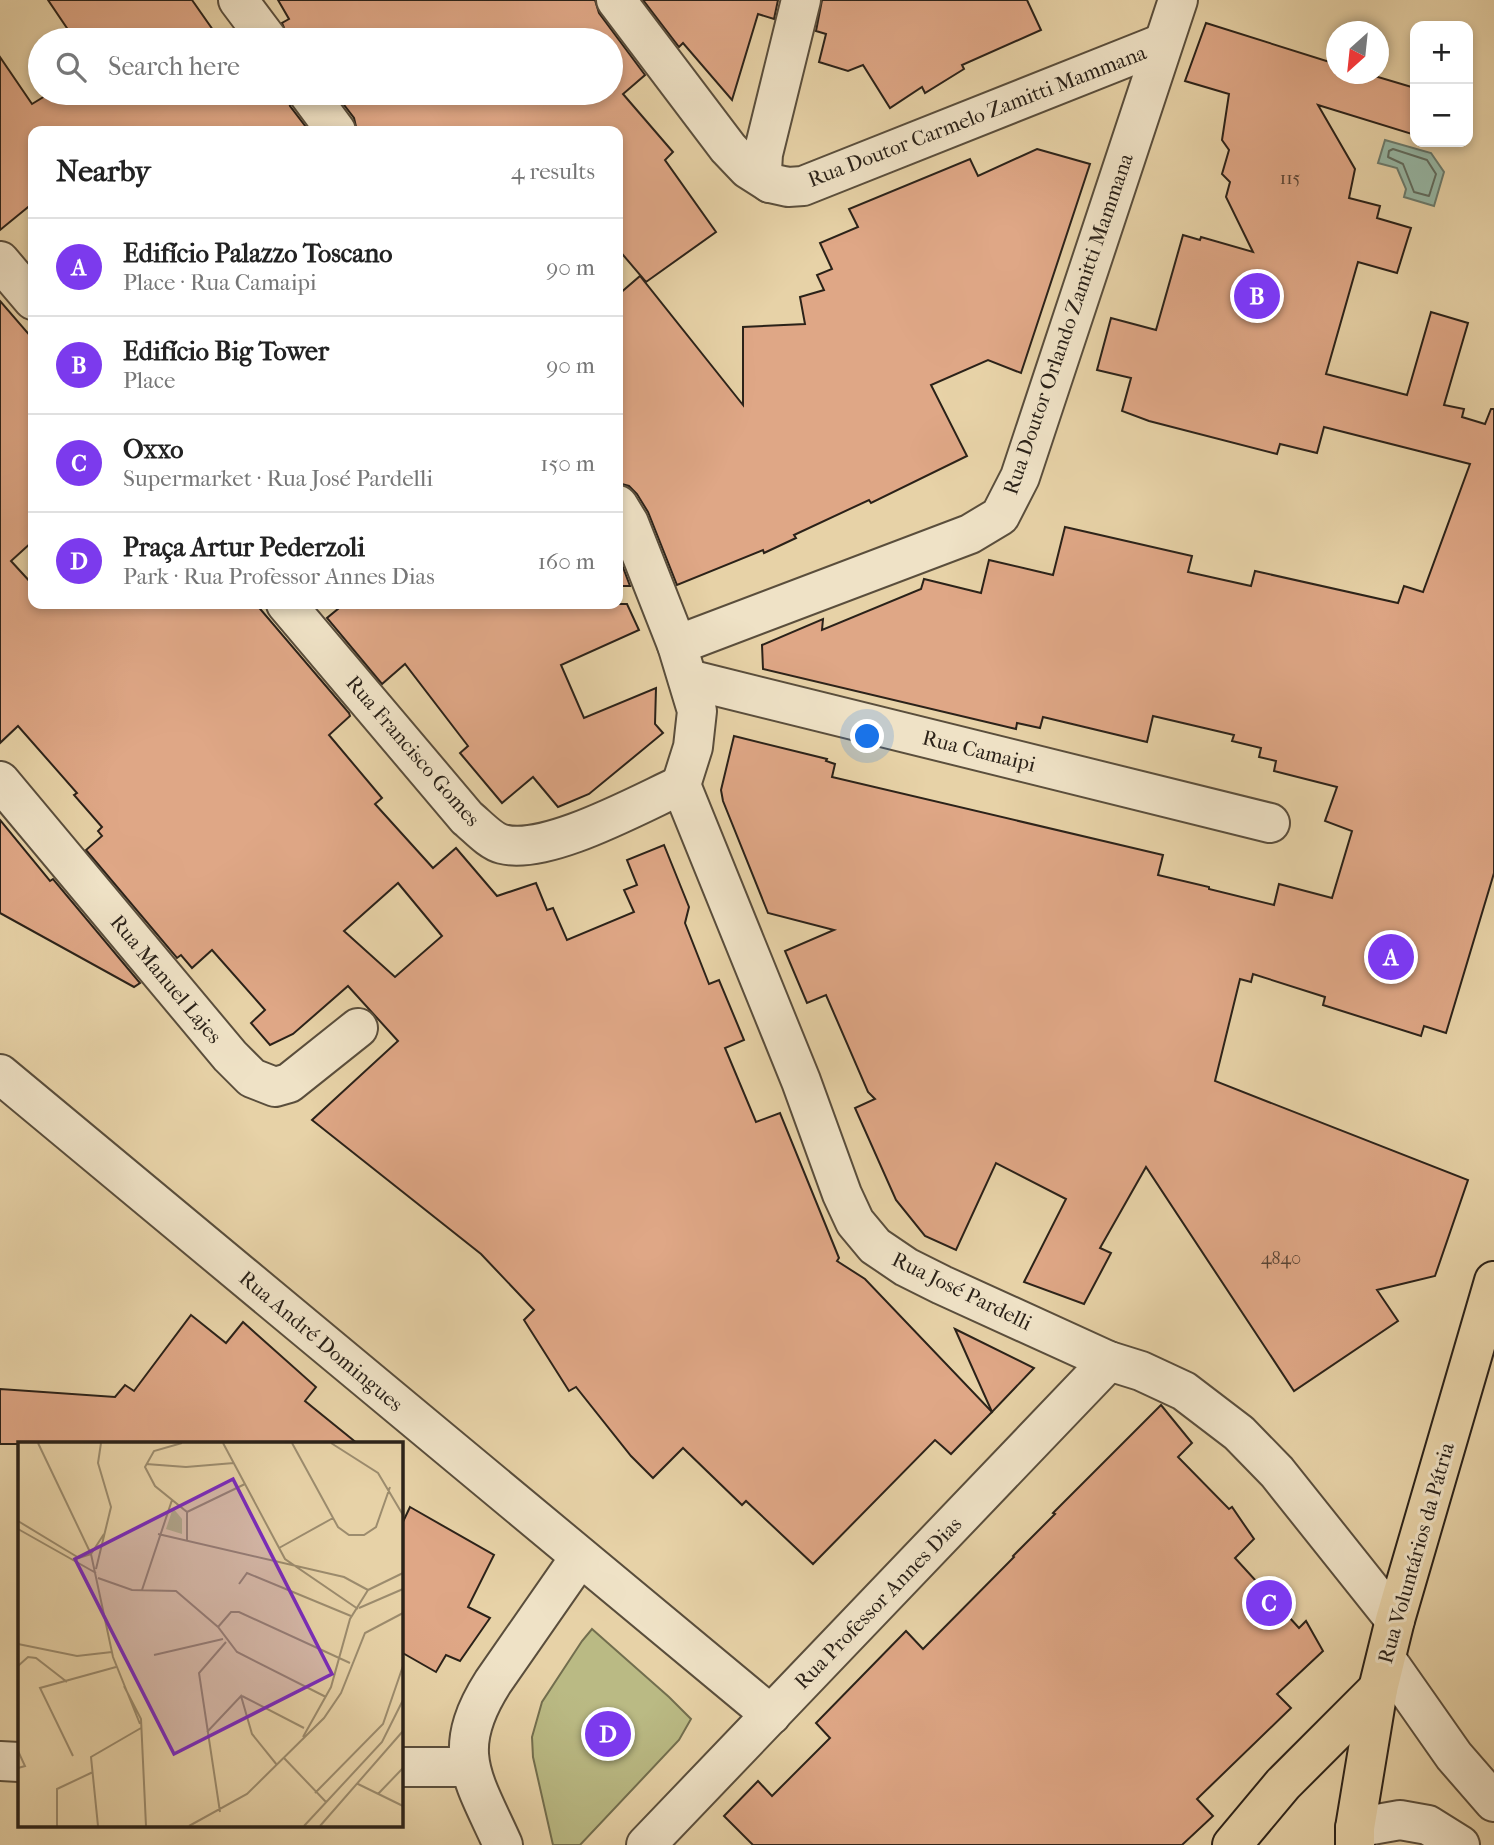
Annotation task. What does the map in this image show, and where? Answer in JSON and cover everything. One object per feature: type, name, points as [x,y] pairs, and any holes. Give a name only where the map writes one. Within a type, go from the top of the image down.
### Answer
[{"type":"main road","name":"Rua Voluntários da Pátria","points":[[1345,1839],[1395,1620],[1494,1281]]},
{"type":"main road","points":[[1232,1845],[1382,1674]]},
{"type":"street","points":[[238,0],[259,28]]},
{"type":"street","points":[[616,0],[728,148],[748,169],[770,183]]},
{"type":"street","points":[[770,183],[762,171],[763,154],[801,0]]},
{"type":"street","name":"Rua Doutor Orlando Zamitti Mammana","points":[[682,662],[970,534],[1000,516],[1020,477],[1178,0]]},
{"type":"street","name":"Rua Doutor Carmelo Zamitti Mammana","points":[[770,183],[788,187],[803,186],[1163,43]]},
{"type":"street","points":[[317,105],[332,126]]},
{"type":"street","points":[[0,261],[28,293]]},
{"type":"street","points":[[623,513],[682,662],[696,711],[693,747],[681,785]]},
{"type":"street","name":"Rua Francisco Gomes","points":[[290,609],[467,818],[499,844],[525,847],[574,833],[681,785]]},
{"type":"street","name":"Rua Camaipi","points":[[682,662],[1270,824]]},
{"type":"street","name":"Rua Manuel Lajes","points":[[0,781],[230,1056],[252,1078],[275,1087],[289,1083],[358,1028]]},
{"type":"street","name":"Rua José Pardelli","points":[[681,785],[855,1222],[874,1246],[906,1267],[1109,1361],[1141,1371],[1184,1391],[1239,1433],[1277,1472],[1395,1620]]},
{"type":"street","name":"Rua André Domingues","points":[[0,1074],[771,1715]]},
{"type":"street","name":"Rua Professor Annes Dias","points":[[646,1845],[1109,1361]]},
{"type":"street","points":[[503,1845],[469,1767],[469,1738],[481,1700],[580,1557]]},
{"type":"street","points":[[1382,1674],[1494,1802]]},
{"type":"street","points":[[0,1762],[18,1762]]},
{"type":"street","points":[[402,1766],[469,1767]]},
{"type":"street","points":[[1345,1839],[1400,1820],[1428,1825],[1458,1843],[1472,1828],[1494,1819]]},
{"type":"green space","points":[[592,1629],[691,1719],[679,1740],[580,1845],[553,1845],[533,1757],[532,1737],[542,1702]]},
{"type":"water","points":[[1385,140],[1431,153],[1444,172],[1434,206],[1404,197],[1406,189],[1397,168],[1378,163]]},
{"type":"building","points":[[48,0],[192,0],[212,28],[67,28]]},
{"type":"building","points":[[278,0],[595,0],[599,13],[610,28],[284,28],[282,23],[289,19]]},
{"type":"building","points":[[643,0],[778,0],[774,19],[758,14],[732,100],[683,43],[679,47]]},
{"type":"building","points":[[822,0],[1027,0],[1041,30],[962,65],[964,69],[925,93],[922,87],[890,108],[863,65],[848,71],[819,62],[826,34],[816,31]]},
{"type":"building","points":[[1206,23],[1326,61],[1326,84],[1389,84],[1389,80],[1410,87],[1410,133],[1318,105],[1355,169],[1349,198],[1380,206],[1377,218],[1411,228],[1397,273],[1358,262],[1326,374],[1407,395],[1431,312],[1468,323],[1444,405],[1464,409],[1462,417],[1485,424],[1491,409],[1494,409],[1494,873],[1446,1033],[1424,1026],[1421,1036],[1323,1005],[1325,997],[1253,974],[1251,982],[1240,979],[1215,1081],[1468,1180],[1435,1276],[1377,1290],[1398,1321],[1294,1391],[1146,1167],[1100,1248],[1111,1253],[1084,1304],[1024,1282],[1066,1199],[996,1163],[956,1250],[925,1236],[896,1200],[855,1108],[875,1099],[868,1092],[826,995],[807,1003],[785,951],[834,930],[768,913],[721,790],[734,736],[827,759],[826,761],[835,764],[832,777],[1163,855],[1158,875],[1209,889],[1274,905],[1279,884],[1332,898],[1352,831],[1325,821],[1337,787],[1274,771],[1276,761],[1259,757],[1261,748],[1232,741],[1234,735],[1153,716],[1147,742],[1043,717],[1040,728],[1017,723],[1016,729],[763,669],[762,645],[823,619],[822,630],[921,589],[924,579],[981,593],[989,560],[1053,575],[1065,527],[1192,556],[1188,572],[1251,586],[1255,571],[1398,603],[1404,586],[1423,592],[1470,464],[1324,427],[1317,453],[1280,444],[1277,454],[1149,421],[1122,411],[1131,378],[1097,370],[1111,318],[1156,330],[1183,235],[1200,240],[1201,237],[1253,252],[1226,197],[1230,182],[1222,174],[1229,150],[1222,140],[1229,94],[1185,81]]},
{"type":"building","points":[[623,45],[645,75],[623,94]]},
{"type":"building","points":[[0,57],[28,98],[28,105],[290,105],[305,126],[28,126],[28,207],[0,230]]},
{"type":"building","points":[[623,94],[673,152],[665,160],[716,232],[646,282],[623,255],[623,126],[356,126],[354,118],[344,105],[623,105]]},
{"type":"building","points":[[1037,149],[1090,164],[1021,373],[988,360],[931,385],[967,456],[871,503],[869,500],[794,535],[796,538],[764,553],[763,550],[677,585],[648,512],[637,494],[623,484],[623,291],[640,276],[743,405],[743,327],[805,324],[800,297],[824,290],[817,275],[832,269],[820,243],[858,227],[849,209],[970,159],[978,176]]},
{"type":"building","points":[[0,301],[28,333],[28,546],[11,561],[28,580],[28,609],[260,609],[349,713],[350,716],[329,735],[382,798],[375,804],[433,868],[456,848],[497,896],[536,883],[547,910],[553,908],[567,940],[634,912],[624,890],[637,885],[627,860],[664,845],[689,907],[685,923],[709,984],[719,980],[744,1040],[725,1048],[756,1122],[780,1113],[839,1258],[837,1261],[865,1279],[992,1412],[951,1454],[935,1440],[813,1564],[746,1501],[742,1505],[683,1448],[653,1478],[631,1456],[576,1387],[569,1391],[524,1320],[534,1310],[481,1254],[312,1120],[398,1041],[348,986],[293,1034],[270,1045],[251,1023],[265,1010],[212,950],[192,968],[181,955],[177,958],[86,850],[102,836],[98,831],[102,827],[74,795],[77,793],[18,726],[0,743]],"holes":[[[398,883],[442,936],[395,977],[344,931]]]},
{"type":"building","points":[[623,567],[630,586],[623,586]]},
{"type":"building","points":[[623,604],[627,604],[639,630],[561,665],[584,718],[656,688],[655,724],[663,733],[589,794],[558,807],[533,777],[502,803],[460,753],[468,746],[405,664],[382,684],[327,618],[338,609],[623,609]]},
{"type":"building","points":[[0,820],[140,983],[134,987],[0,913]]},
{"type":"building","points":[[191,1315],[226,1343],[243,1322],[316,1387],[305,1401],[356,1442],[0,1444],[0,1389],[115,1397],[125,1385],[134,1391]]},
{"type":"building","points":[[955,1329],[1034,1368],[992,1412]]},
{"type":"building","points":[[1161,1405],[1192,1443],[1178,1457],[1229,1509],[1232,1507],[1254,1539],[1235,1558],[1299,1628],[1306,1621],[1323,1651],[1277,1694],[1291,1708],[1197,1799],[1213,1816],[1182,1845],[753,1845],[724,1816],[758,1781],[772,1796],[830,1738],[816,1723],[906,1631],[923,1649]]},
{"type":"building","points":[[410,1507],[494,1555],[468,1607],[490,1618],[460,1661],[446,1655],[436,1672],[402,1653],[402,1524]]},
{"type":"place","name":"Edifício Big Tower","points":[[1257,296]]},
{"type":"place","name":"Edifício Palazzo Toscano","points":[[1391,957]]},
{"type":"place","name":"Oxxo","points":[[1269,1603]]},
{"type":"place","name":"Praça Artur Pederzoli","points":[[608,1734]]}]
